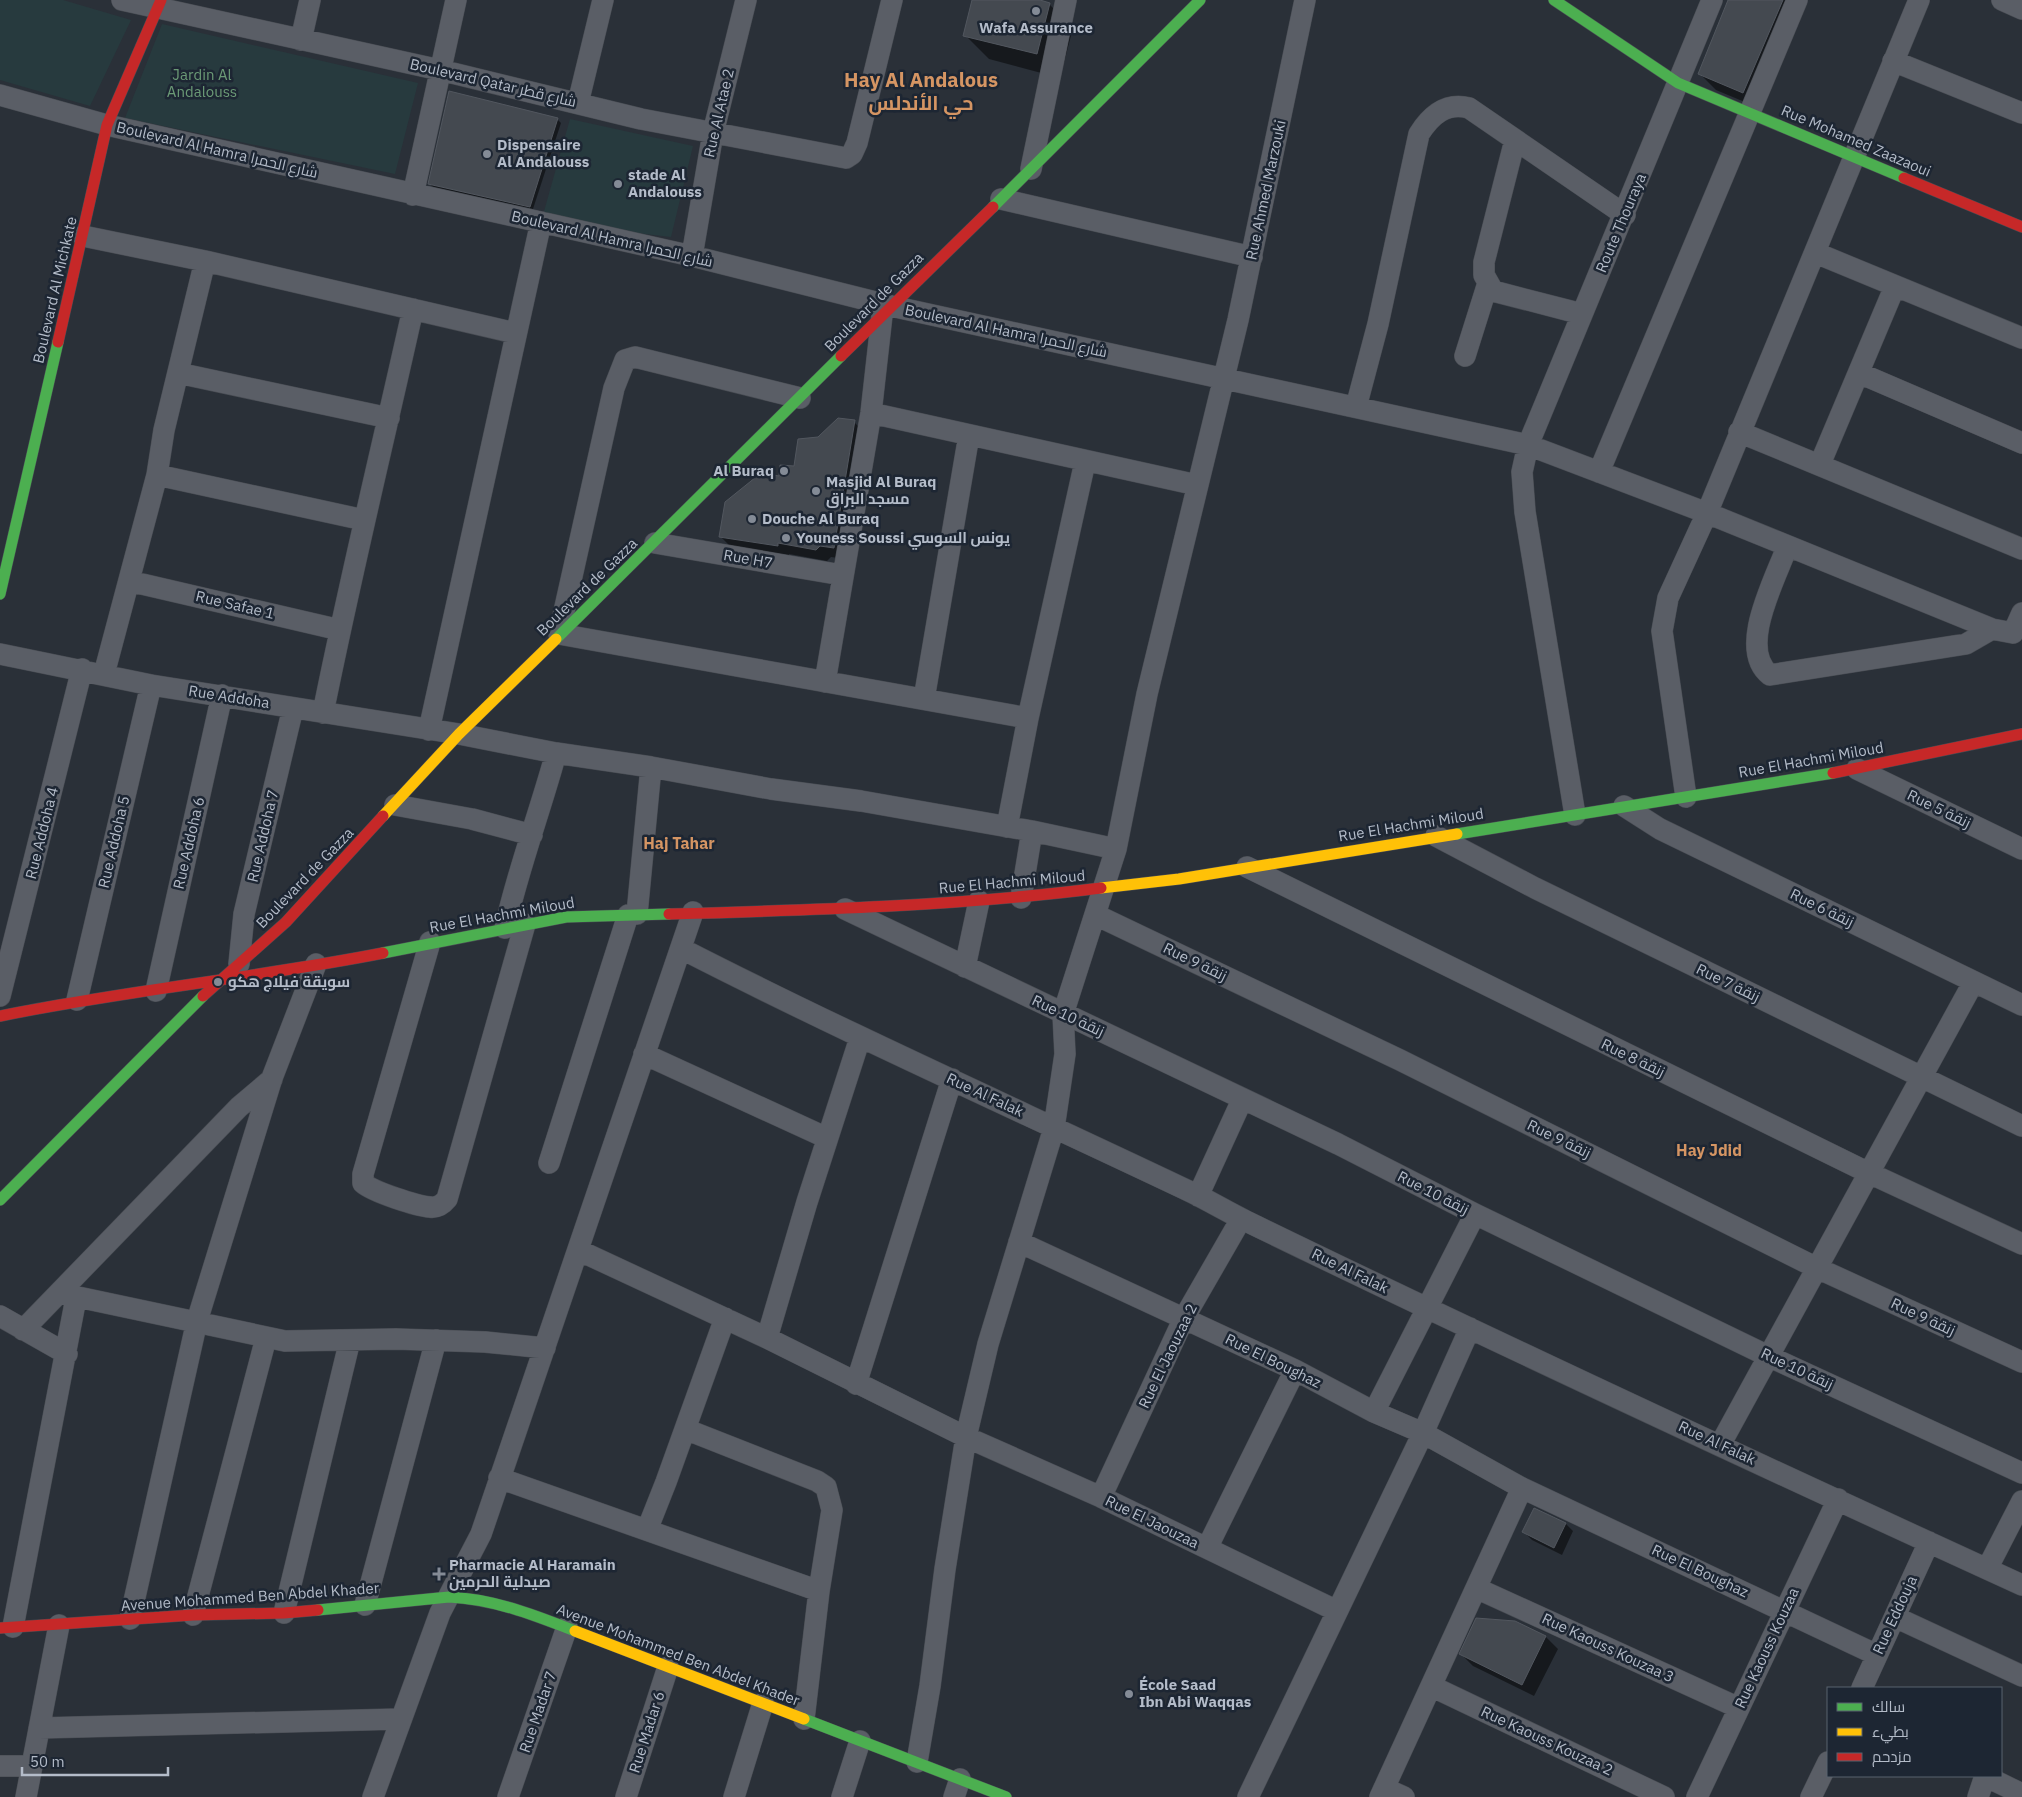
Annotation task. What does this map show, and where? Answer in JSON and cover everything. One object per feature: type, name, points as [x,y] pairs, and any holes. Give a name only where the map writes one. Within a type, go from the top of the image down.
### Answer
[{"type":"street","name":"Boulevard Qatar شارع قطر","points":[[122,0],[160,4],[301,40],[440,70],[578,103],[713,133],[846,158],[852,154],[857,143],[892,0]]},
{"type":"street","points":[[301,40],[310,0]]},
{"type":"street","points":[[413,195],[456,0]]},
{"type":"street","points":[[578,103],[603,0]]},
{"type":"street","name":"Rue Al Atae 2","points":[[692,256],[713,133],[746,0]]},
{"type":"street","points":[[1031,169],[1066,0]]},
{"type":"street","name":"Boulevard de Gazza","points":[[0,1200],[217,982],[286,922],[395,806],[459,734],[655,543],[886,310],[1001,199],[1200,0]]},
{"type":"street","name":"Rue Ahmed Marzouki","points":[[1063,1014],[1116,849],[1147,694],[1197,485],[1225,379],[1305,0]]},
{"type":"street","name":"Rue Mohamed Zaazaoui","points":[[1554,0],[1678,82],[2022,227]]},
{"type":"street","name":"Route Thouraya","points":[[1575,815],[1526,520],[1522,472],[1528,445],[1625,215],[1712,0]]},
{"type":"street","points":[[1599,472],[1797,0]]},
{"type":"street","points":[[1686,796],[1662,631],[1668,598],[1816,253],[1852,156],[1919,0]]},
{"type":"street","points":[[2002,0],[2022,8]]},
{"type":"street","name":"Boulevard Al Michkate","points":[[0,594],[107,125],[160,4]]},
{"type":"street","points":[[1893,62],[2022,113]]},
{"type":"street","name":"Boulevard Al Hamra شارع الحمرا","points":[[0,95],[107,125],[692,256],[886,310],[1225,379],[1528,445],[1706,513],[1992,629]]},
{"type":"street","points":[[1356,407],[1378,324],[1419,134],[1427,121],[1436,113],[1450,106],[1469,108],[1625,215]]},
{"type":"street","points":[[1516,140],[1484,262],[1484,275],[1493,291],[1582,314]]},
{"type":"street","points":[[1001,199],[1252,256]]},
{"type":"street","points":[[429,730],[541,222]]},
{"type":"street","points":[[83,236],[205,261],[515,333]]},
{"type":"street","points":[[1816,253],[2022,338]]},
{"type":"street","points":[[104,674],[157,475],[164,430],[205,261]]},
{"type":"street","points":[[1465,356],[1488,283]]},
{"type":"street","points":[[1820,464],[1895,286]]},
{"type":"street","points":[[323,713],[364,520],[413,309]]},
{"type":"street","points":[[824,682],[871,413],[886,310]]},
{"type":"street","points":[[800,398],[635,358],[626,360],[614,388],[560,634],[1028,718]]},
{"type":"street","points":[[178,373],[389,418]]},
{"type":"street","points":[[1859,373],[2022,443]]},
{"type":"street","points":[[871,413],[1085,462],[1197,485]]},
{"type":"street","points":[[1739,432],[2022,549]]},
{"type":"street","points":[[924,699],[969,435]]},
{"type":"street","points":[[1007,827],[1028,718],[1085,462]]},
{"type":"street","points":[[157,475],[364,520]]},
{"type":"street","name":"Rue H7","points":[[655,543],[842,575]]},
{"type":"street","points":[[1787,547],[1756,637],[1758,661],[1770,675],[1966,644],[1992,629],[2013,633],[2022,613]]},
{"type":"street","name":"Rue Safae 1","points":[[129,581],[340,630]]},
{"type":"street","name":"Rue Addoha","points":[[0,654],[82,669],[151,685],[459,734],[556,753],[771,789],[861,801],[1032,831],[1116,849]]},
{"type":"street","name":"Rue Addoha 4","points":[[0,996],[82,669]]},
{"type":"street","name":"Rue Addoha 5","points":[[76,1000],[151,685]]},
{"type":"street","name":"Rue Addoha 6","points":[[156,991],[222,695]]},
{"type":"street","name":"Rue Addoha 7","points":[[239,964],[244,914],[293,708]]},
{"type":"street","name":"Rue El Hachmi Miloud","points":[[8,1015],[76,1000],[217,982],[378,954],[430,942],[566,917],[845,909],[1021,898],[1105,888],[1857,769],[2022,734]]},
{"type":"street","points":[[430,942],[363,1174],[363,1183],[372,1190],[431,1208],[443,1204],[447,1199],[515,926],[516,880],[532,835],[556,753]]},
{"type":"street","points":[[549,1163],[632,914],[651,768]]},
{"type":"street","name":"Rue 5 زنقة","points":[[1857,769],[2022,849]]},
{"type":"street","points":[[395,806],[472,818],[532,835]]},
{"type":"street","name":"Rue 6 زنقة","points":[[1624,806],[1660,828],[1973,983],[2022,1005]]},
{"type":"street","points":[[1021,898],[1032,831]]},
{"type":"street","name":"Rue 7 زنقة","points":[[1436,836],[1535,888],[2022,1126]]},
{"type":"street","name":"Rue 8 زنقة","points":[[1247,867],[1868,1174],[2022,1244]]},
{"type":"street","points":[[965,967],[979,901]]},
{"type":"street","name":"Rue 10 زنقة","points":[[845,909],[1144,1051],[1242,1100],[1338,1144],[1476,1214],[1768,1356],[2022,1473]]},
{"type":"street","points":[[373,1797],[440,1613],[480,1534],[644,1054],[682,949],[693,912]]},
{"type":"street","name":"Rue 9 زنقة","points":[[1096,915],[1400,1060],[1817,1268],[2022,1362]]},
{"type":"street","name":"Rue Al Falak","points":[[682,949],[860,1038],[952,1079],[1470,1328],[2022,1585]]},
{"type":"street","points":[[130,1619],[198,1321],[272,1078],[316,964]]},
{"type":"street","points":[[1720,1445],[1973,983]]},
{"type":"street","points":[[917,1762],[930,1686],[945,1569],[966,1437],[988,1344],[1054,1128],[1065,1054],[1063,1014]]},
{"type":"street","points":[[0,1031],[8,1015]]},
{"type":"street","points":[[767,1338],[827,1138],[860,1038]]},
{"type":"street","points":[[644,1054],[827,1138]]},
{"type":"street","points":[[23,1330],[68,1296],[240,1107],[272,1078]]},
{"type":"street","points":[[856,1384],[952,1079]]},
{"type":"street","points":[[1198,1196],[1242,1100]]},
{"type":"street","points":[[1374,1412],[1476,1214]]},
{"type":"street","name":"Rue El Jaouzaa 2","points":[[1101,1496],[1184,1318],[1241,1219]]},
{"type":"street","name":"Rue El Boughaz","points":[[1019,1242],[1295,1370],[1374,1412],[1423,1433],[1522,1488],[1877,1655]]},
{"type":"street","name":"Rue El Jaouzaa","points":[[578,1250],[767,1338],[856,1384],[966,1437],[1101,1496],[1337,1611]]},
{"type":"street","points":[[68,1296],[198,1321],[285,1341],[436,1340],[545,1348]]},
{"type":"street","points":[[6,1628],[68,1354],[68,1296]]},
{"type":"street","points":[[0,1316],[68,1354]]},
{"type":"street","points":[[647,1530],[725,1318]]},
{"type":"street","points":[[1248,1797],[1423,1433],[1470,1328]]},
{"type":"street","points":[[193,1615],[266,1338]]},
{"type":"street","points":[[284,1613],[350,1340]]},
{"type":"street","points":[[365,1605],[436,1340]]},
{"type":"street","points":[[1207,1548],[1295,1370]]},
{"type":"street","points":[[685,1429],[817,1481],[826,1487],[832,1510],[819,1591],[804,1719]]},
{"type":"street","points":[[499,1478],[819,1591]]},
{"type":"street","points":[[1404,1797],[1382,1792],[1522,1488]]},
{"type":"street","name":"Rue Kaouss Kouzaa","points":[[1697,1797],[1838,1499]]},
{"type":"street","points":[[1986,1569],[2022,1501]]},
{"type":"street","name":"Rue Eddouja","points":[[1862,1687],[1929,1542]]},
{"type":"street","name":"Rue Kaouss Kouzaa 3","points":[[1476,1588],[1739,1708]]},
{"type":"street","name":"Avenue Mohammed Ben Abdel Khader","points":[[6,1628],[193,1615],[284,1613],[449,1597],[494,1602],[567,1628],[917,1762],[957,1788],[1006,1797]]},
{"type":"street","points":[[1895,1617],[2022,1676]]},
{"type":"street","points":[[26,1797],[59,1625]]},
{"type":"street","name":"Rue Madar 7","points":[[508,1797],[567,1628]]},
{"type":"street","name":"Rue Madar 6","points":[[626,1797],[668,1667]]},
{"type":"street","name":"Rue Kaouss Kouzaa 2","points":[[1431,1686],[1664,1797]]},
{"type":"street","points":[[734,1797],[763,1703]]},
{"type":"street","points":[[40,1728],[400,1719]]},
{"type":"street","points":[[842,1797],[860,1741]]},
{"type":"street","points":[[1818,1795],[1827,1765]]},
{"type":"street","points":[[0,1766],[32,1766]]},
{"type":"street","points":[[1978,1797],[1985,1777]]},
{"type":"street","points":[[1987,1777],[2022,1794]]},
{"type":"green space","points":[[0,0],[63,0],[131,20],[90,106],[0,80]]},
{"type":"green space","name":"Jardin Al Andalouss","points":[[162,24],[418,83],[395,174],[125,118]]},
{"type":"green space","name":"stade Al Andalouss","points":[[570,119],[693,146],[671,237],[541,222]]},
{"type":"building","points":[[972,0],[1040,0],[1050,3],[1037,54],[963,36]]},
{"type":"building","points":[[1728,0],[1783,0],[1743,93],[1698,74]]},
{"type":"building","name":"Dispensaire Al Andalouss","points":[[449,91],[558,118],[530,207],[428,184]]},
{"type":"building","name":"Masjid Al Buraq مسجد البراق","points":[[838,418],[855,420],[834,548],[820,546],[816,550],[778,543],[778,546],[719,537],[725,502],[761,473],[779,476],[780,465],[794,466],[798,439],[818,437]]},
{"type":"building","points":[[1534,1508],[1566,1523],[1554,1548],[1522,1532]]},
{"type":"building","points":[[1476,1618],[1515,1621],[1546,1636],[1522,1685],[1459,1654]]},
{"type":"traffic: fast","points":[[993,207],[1200,0]]},
{"type":"traffic: fast","points":[[1554,0],[1678,83],[1904,178]]},
{"type":"traffic: fast","points":[[0,594],[58,342]]},
{"type":"traffic: fast","points":[[556,639],[841,356]]},
{"type":"traffic: fast","points":[[1457,834],[1833,773]]},
{"type":"traffic: fast","points":[[383,953],[566,917],[669,914]]},
{"type":"traffic: fast","points":[[0,1200],[203,996]]},
{"type":"traffic: fast","points":[[318,1610],[449,1597],[466,1598],[498,1604],[575,1631]]},
{"type":"traffic: fast","points":[[804,1719],[1006,1797]]},
{"type":"traffic: slow","points":[[383,816],[459,734],[556,639]]},
{"type":"traffic: slow","points":[[1101,888],[1179,879],[1457,834]]},
{"type":"traffic: slow","points":[[575,1631],[804,1719]]},
{"type":"traffic: jam","points":[[58,342],[107,125],[161,0]]},
{"type":"traffic: jam","points":[[1904,178],[2022,227]]},
{"type":"traffic: jam","points":[[841,356],[993,207]]},
{"type":"traffic: jam","points":[[1833,773],[2022,734]]},
{"type":"traffic: jam","points":[[203,996],[286,922],[383,816]]},
{"type":"traffic: jam","points":[[669,914],[831,909],[939,903],[1101,888]]},
{"type":"traffic: jam","points":[[0,1016],[383,953]]},
{"type":"traffic: jam","points":[[0,1628],[193,1615],[284,1613],[318,1610]]},
{"type":"place","name":"Wafa Assurance","points":[[1036,11]]},
{"type":"place","name":"Dispensaire Al Andalouss","points":[[487,154]]},
{"type":"place","name":"stade Al Andalouss","points":[[618,184]]},
{"type":"place","name":"Al Buraq","points":[[784,471]]},
{"type":"place","name":"Masjid Al Buraq مسجد البراق","points":[[816,491]]},
{"type":"place","name":"Douche Al Buraq","points":[[752,519]]},
{"type":"place","name":"Youness Soussi يونس السوسي","points":[[786,538]]},
{"type":"place","name":"سويقة فيلاج هكو","points":[[218,982]]},
{"type":"place","name":"Pharmacie Al Haramain صيدلية الحرمين","points":[[439,1574]]},
{"type":"place","name":"École Saad Ibn Abi Waqqas","points":[[1129,1694]]},
{"type":"district","name":"Hay Al Andalous حي الأندلس","points":[[921,92]]},
{"type":"district","name":"Haj Tahar","points":[[679,843]]},
{"type":"district","name":"Hay Jdid","points":[[1709,1150]]}]
